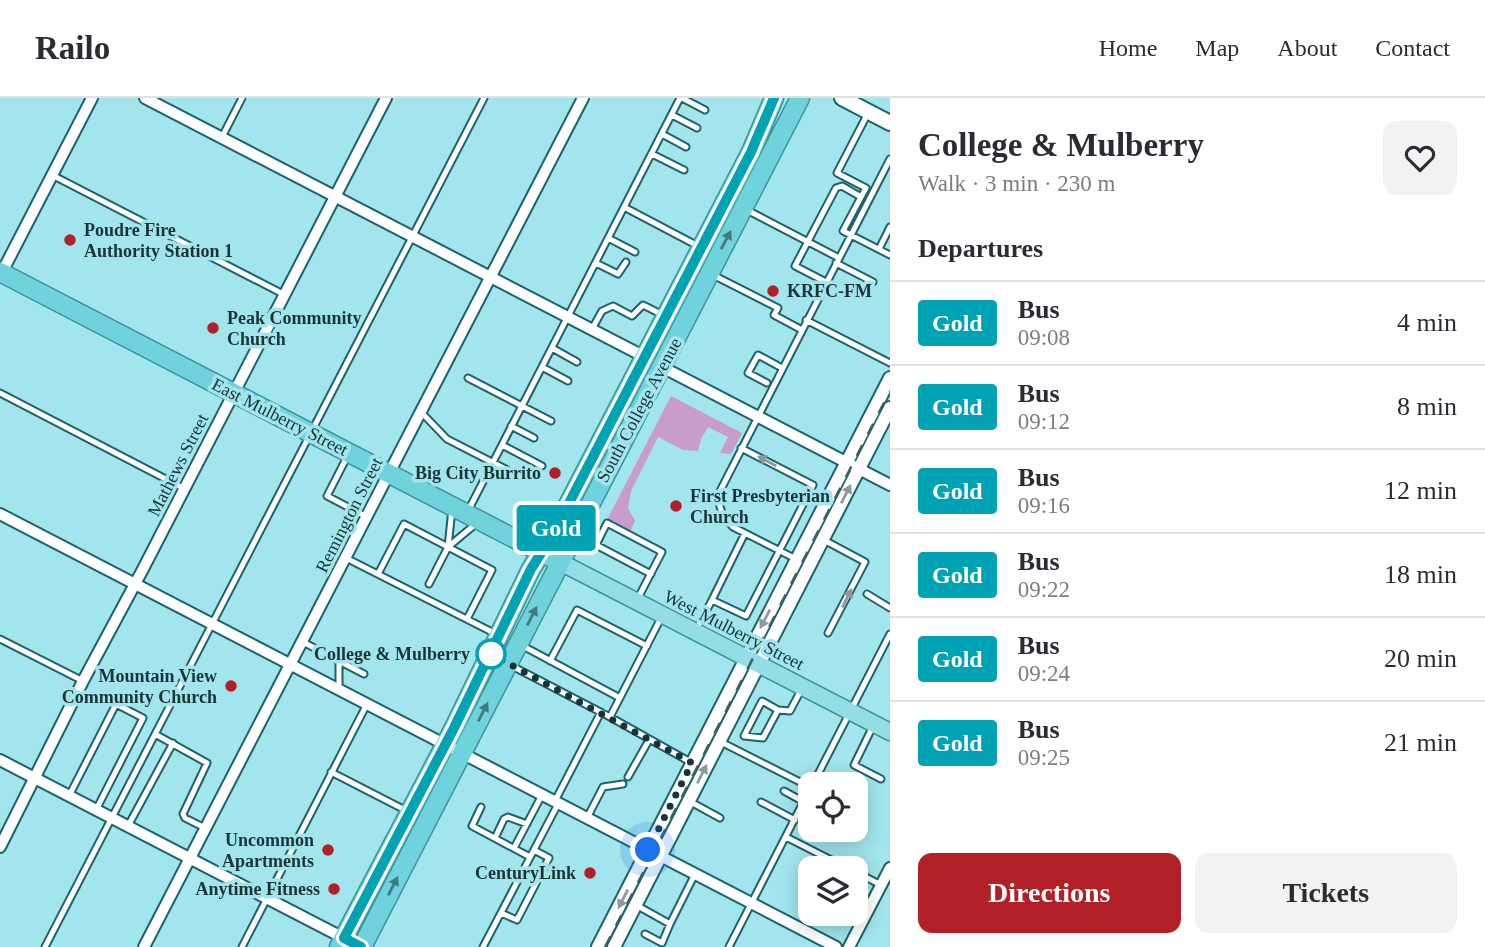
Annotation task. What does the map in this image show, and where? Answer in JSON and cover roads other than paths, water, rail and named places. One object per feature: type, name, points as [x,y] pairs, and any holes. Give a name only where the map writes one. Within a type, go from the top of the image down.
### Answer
[{"type":"highway","name":"South College Avenue","points":[[341,942],[751,152],[774,98]]},
{"type":"highway","name":"South College Avenue","points":[[362,947],[800,98]]},
{"type":"highway","points":[[662,367],[660,358],[663,341],[687,292],[688,273]]},
{"type":"highway","name":"East Mulberry Street","points":[[1,274],[560,562]]},
{"type":"highway","points":[[622,440],[627,417],[644,382],[645,357]]},
{"type":"main road","points":[[842,98],[890,123]]},
{"type":"main road","name":"West Mulberry Street","points":[[560,562],[890,732]]},
{"type":"street","points":[[1,274],[92,98]]},
{"type":"street","points":[[145,98],[645,357]]},
{"type":"street","name":"Mathews Street","points":[[0,847],[83,681],[386,98]]},
{"type":"street","name":"Remington Street","points":[[144,947],[583,98]]},
{"type":"street","points":[[662,367],[890,485]]},
{"type":"street","points":[[614,947],[719,741],[735,733],[752,661],[796,559],[890,378]]},
{"type":"street","points":[[598,947],[692,763],[822,539],[888,415]]},
{"type":"street","points":[[0,514],[836,947]]},
{"type":"street","points":[[0,760],[266,898],[341,942],[362,947]]},
{"type":"street","points":[[849,947],[890,868]]},
{"type":"lane","points":[[222,137],[242,98]]},
{"type":"lane","points":[[45,947],[484,98]]},
{"type":"lane","points":[[429,584],[681,98],[705,110]]},
{"type":"lane","points":[[869,112],[837,173],[866,188],[843,231],[890,255]]},
{"type":"lane","points":[[672,115],[697,128]]},
{"type":"lane","points":[[662,134],[686,146]]},
{"type":"lane","points":[[652,154],[684,170]]},
{"type":"lane","points":[[796,559],[733,527],[723,516],[717,497],[890,159]]},
{"type":"lane","points":[[52,175],[285,295]]},
{"type":"lane","points":[[826,282],[795,266],[835,188],[842,186],[861,197]]},
{"type":"lane","points":[[624,207],[701,247]]},
{"type":"lane","points":[[743,208],[808,242],[873,282]]},
{"type":"lane","points":[[878,249],[890,227]]},
{"type":"lane","points":[[608,238],[635,252]]},
{"type":"lane","points":[[596,263],[618,274],[626,262]]},
{"type":"lane","points":[[709,273],[778,307],[774,316],[802,330]]},
{"type":"lane","points":[[592,329],[602,311],[613,306],[632,316],[643,305],[666,317]]},
{"type":"lane","points":[[807,320],[890,363]]},
{"type":"lane","points":[[552,348],[577,362]]},
{"type":"lane","points":[[767,383],[748,373],[758,355],[782,368]]},
{"type":"lane","points":[[542,367],[568,381]]},
{"type":"lane","points":[[468,378],[551,421]]},
{"type":"lane","points":[[0,393],[185,489]]},
{"type":"lane","points":[[421,412],[447,439],[519,476]]},
{"type":"lane","points":[[511,426],[534,438]]},
{"type":"lane","points":[[502,445],[542,466]]},
{"type":"lane","points":[[712,600],[746,616],[813,485],[741,448]]},
{"type":"lane","points":[[349,452],[327,496],[367,517]]},
{"type":"lane","points":[[448,547],[466,514]]},
{"type":"lane","points":[[636,602],[651,574],[662,552],[607,523],[596,545],[651,574]]},
{"type":"lane","points":[[378,574],[404,524],[492,570],[467,619]]},
{"type":"lane","points":[[696,632],[746,533]]},
{"type":"lane","points":[[822,539],[865,562],[828,633]]},
{"type":"lane","points":[[346,558],[498,635]]},
{"type":"lane","points":[[866,594],[890,608]]},
{"type":"lane","points":[[550,661],[577,610],[647,646]]},
{"type":"lane","points":[[610,717],[663,615]]},
{"type":"lane","points":[[819,772],[890,634]]},
{"type":"lane","points":[[0,639],[83,681]]},
{"type":"lane","points":[[303,642],[364,674]]},
{"type":"lane","points":[[518,644],[620,698]]},
{"type":"lane","points":[[339,661],[339,689]]},
{"type":"lane","points":[[508,664],[692,763]]},
{"type":"lane","points":[[735,733],[762,701],[778,710],[790,711],[802,687]]},
{"type":"lane","points":[[69,796],[116,704],[143,718],[96,810]]},
{"type":"lane","points":[[242,947],[367,704]]},
{"type":"lane","points":[[735,733],[763,738],[778,710]]},
{"type":"lane","points":[[484,947],[601,712]]},
{"type":"lane","points":[[874,724],[854,765],[881,779]]},
{"type":"lane","points":[[155,734],[207,763],[183,814],[205,828]]},
{"type":"lane","points":[[628,777],[649,740]]},
{"type":"lane","points":[[719,741],[798,780]]},
{"type":"lane","points":[[128,826],[173,743]]},
{"type":"lane","points":[[331,772],[409,812]]},
{"type":"lane","points":[[587,818],[603,787],[623,784]]},
{"type":"lane","points":[[784,791],[798,799]]},
{"type":"lane","points":[[514,848],[542,795]]},
{"type":"lane","points":[[688,801],[720,818]]},
{"type":"lane","points":[[761,802],[794,820]]},
{"type":"lane","points":[[481,807],[472,825],[514,848],[549,858],[517,920],[501,912]]},
{"type":"lane","points":[[729,947],[798,813]]},
{"type":"lane","points":[[495,838],[504,819],[508,817],[527,824]]},
{"type":"lane","points":[[786,837],[823,856]]},
{"type":"lane","points":[[645,934],[662,943],[695,874]]},
{"type":"lane","points":[[868,879],[881,886]]},
{"type":"lane","points":[[636,905],[670,924]]},
{"type":"railway","points":[[605,947],[890,391]]},
{"type":"place","name":"Poudre Fire Authority Station 1","points":[[70,240]]},
{"type":"place","name":"KRFC-FM","points":[[773,291]]},
{"type":"place","name":"Peak Community Church","points":[[213,328]]},
{"type":"place","name":"Big City Burrito","points":[[555,473]]},
{"type":"place","name":"First Presbyterian Church","points":[[676,506]]},
{"type":"place","name":"College & Mulberry","points":[[491,654]]},
{"type":"place","name":"Mountain View Community Church","points":[[231,686]]},
{"type":"place","name":"Uncommon Apartments","points":[[328,850]]},
{"type":"place","name":"CenturyLink","points":[[590,873]]},
{"type":"place","name":"Anytime Fitness","points":[[334,889]]}]
